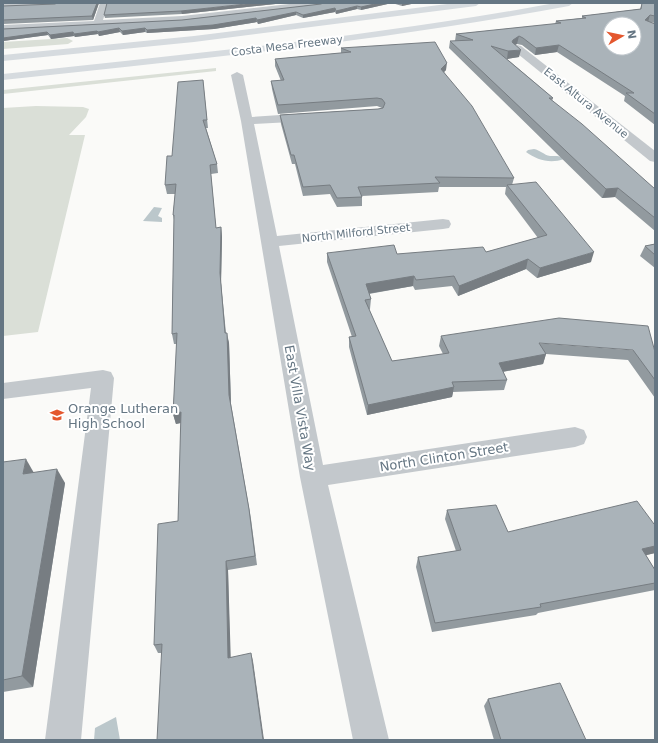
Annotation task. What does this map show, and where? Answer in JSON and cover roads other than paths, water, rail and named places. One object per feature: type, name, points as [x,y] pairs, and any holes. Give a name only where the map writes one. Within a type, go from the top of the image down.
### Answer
[{"type":"highway","name":"Costa Mesa Freeway","points":[[3,58],[194,39],[476,3]]},
{"type":"highway","name":"Costa Mesa Freeway","points":[[3,77],[285,47],[484,19],[569,3]]},
{"type":"street","points":[[3,5],[56,3]]},
{"type":"street","points":[[98,23],[104,3]]},
{"type":"street","points":[[3,28],[98,23],[321,3]]},
{"type":"street","name":"East Altura Avenue","points":[[517,48],[655,158]]},
{"type":"street","name":"East Villa Vista Way","points":[[237,75],[270,242],[312,477],[371,740]]},
{"type":"street","points":[[247,122],[324,116]]},
{"type":"street","name":"North Milford Street","points":[[270,242],[443,224]]},
{"type":"street","points":[[3,391],[103,378],[63,740]]},
{"type":"street","name":"North Clinton Street","points":[[312,477],[575,437]]},
{"type":"place","name":"Orange Lutheran High School","points":[[57,415]]}]
